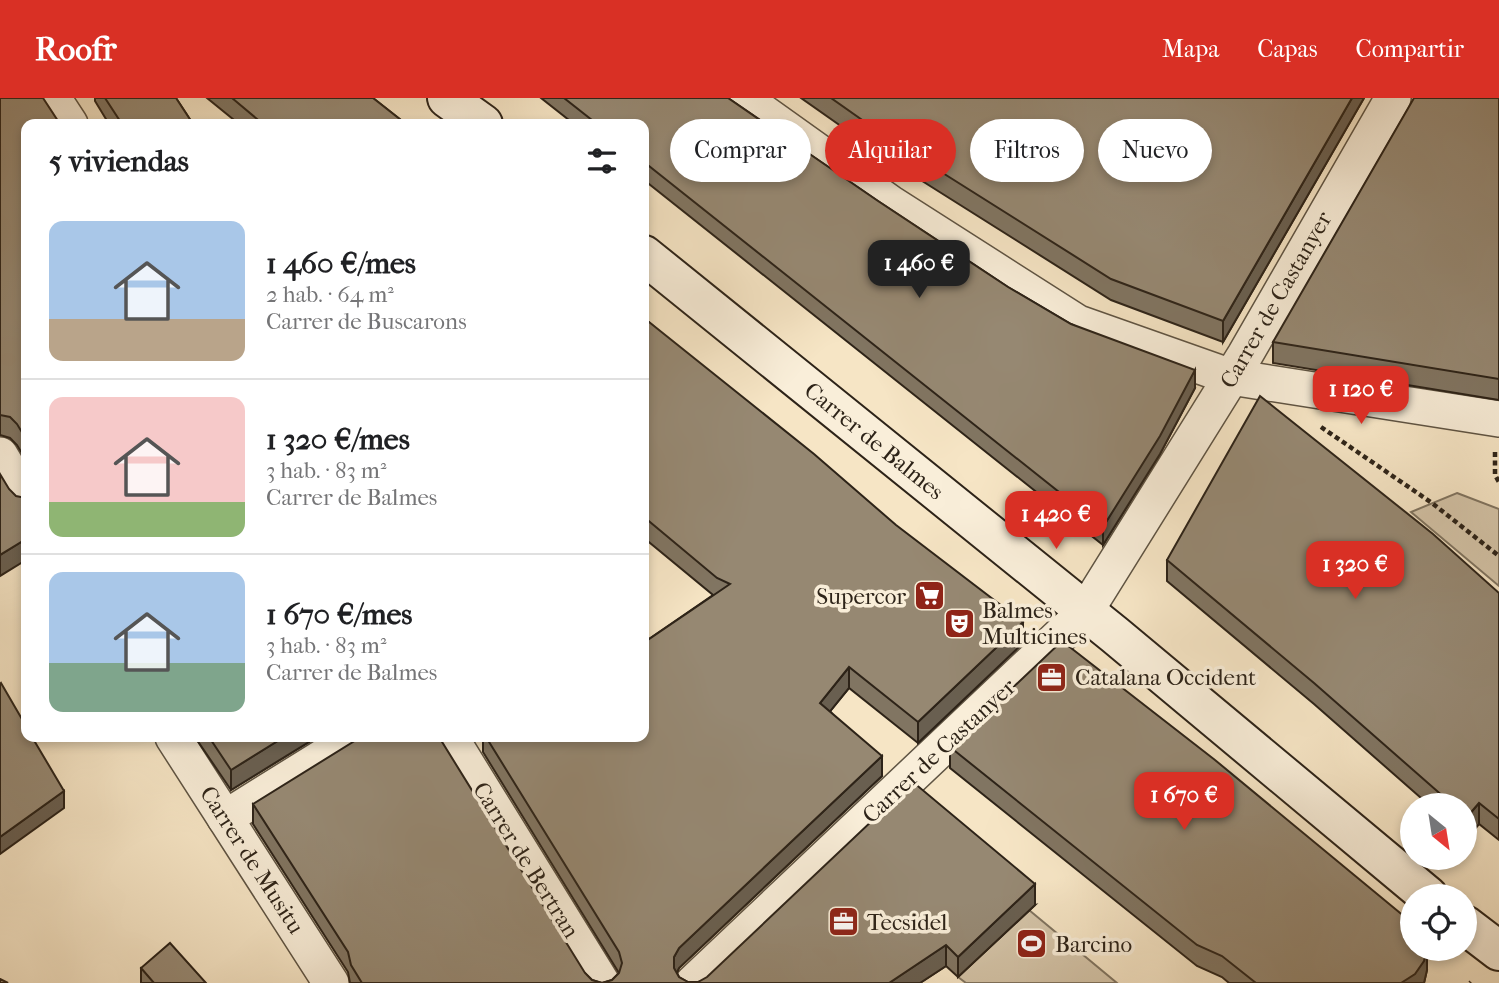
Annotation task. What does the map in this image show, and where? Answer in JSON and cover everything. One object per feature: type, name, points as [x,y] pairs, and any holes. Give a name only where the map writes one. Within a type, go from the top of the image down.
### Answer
[{"type":"main road","points":[[447,98],[476,119]]},
{"type":"main road","name":"Carrer de Balmes","points":[[649,259],[1085,612],[1414,884]]},
{"type":"main road","points":[[1477,934],[1499,951]]},
{"type":"street","points":[[53,98],[67,119]]},
{"type":"street","points":[[743,98],[890,203],[1078,323],[1231,377],[1498,432]]},
{"type":"street","name":"Carrer de Castanyer","points":[[693,983],[1085,612],[1231,377],[1394,98]]},
{"type":"street","points":[[0,455],[21,491]]},
{"type":"street","name":"Carrer de Musitu","points":[[176,742],[331,983]]},
{"type":"street","points":[[225,818],[347,742]]},
{"type":"street","name":"Carrer de Bertran","points":[[453,742],[601,983]]},
{"type":"path","points":[[1316,423],[1432,503],[1499,556]]},
{"type":"path","points":[[1498,432],[1495,475],[1499,482]]},
{"type":"shaded area","points":[[1457,493],[1499,509],[1499,586],[1411,512]]},
{"type":"shaded area","name":"Barcino","points":[[1029,910],[1117,983],[966,983],[958,977]]},
{"type":"building","points":[[0,98],[43,98],[57,119],[21,119],[21,431],[10,417],[0,415]]},
{"type":"building","points":[[105,98],[176,98],[190,119],[119,119]]},
{"type":"building","points":[[232,98],[373,98],[400,119],[257,119]]},
{"type":"building","points":[[564,98],[728,98],[759,119],[670,119],[670,182],[811,182],[811,155],[825,165],[825,182],[850,182],[1008,287],[1071,324],[1195,370],[1160,436],[1103,527],[649,166],[649,119],[591,119]]},
{"type":"building","points":[[831,98],[1352,98],[1223,321],[1111,279],[956,181],[956,119],[861,119]]},
{"type":"building","points":[[1414,98],[1499,98],[1499,379],[1273,342]]},
{"type":"building","points":[[649,322],[814,454],[896,525],[1023,622],[918,722],[849,667],[820,703],[882,756],[679,948],[674,957],[674,968],[679,977],[688,982],[698,982],[707,977],[913,782],[1035,884],[958,957],[946,945],[889,983],[602,983],[612,980],[619,973],[622,963],[619,952],[489,742],[649,742],[649,639],[730,584],[717,578],[649,521]]},
{"type":"building","points":[[1260,396],[1433,534],[1499,593],[1499,819],[1479,803],[1477,805],[1477,793],[1439,793],[1314,683],[1167,560]]},
{"type":"building","points":[[0,474],[9,489],[21,497],[21,542],[0,555]]},
{"type":"building","points":[[1062,641],[1215,760],[1400,913],[1400,961],[1424,961],[1415,974],[1401,983],[1256,983],[1222,956],[1197,945],[950,747]]},
{"type":"building","points":[[0,684],[21,717],[21,742],[35,742],[64,791],[0,837]]},
{"type":"building","points":[[212,742],[276,742],[231,770]]},
{"type":"building","points":[[353,742],[442,742],[585,973],[592,980],[602,983],[362,983],[351,965],[348,952],[253,804]]},
{"type":"building","points":[[170,943],[206,983],[154,983],[141,968]]},
{"type":"place","name":"Supercor","points":[[929,596]]},
{"type":"place","name":"Balmes Multicines","points":[[959,623]]},
{"type":"place","name":"Catalana Occident","points":[[1052,677]]},
{"type":"place","name":"Tecsidel","points":[[844,922]]},
{"type":"place","name":"Barcino","points":[[1032,944]]}]
